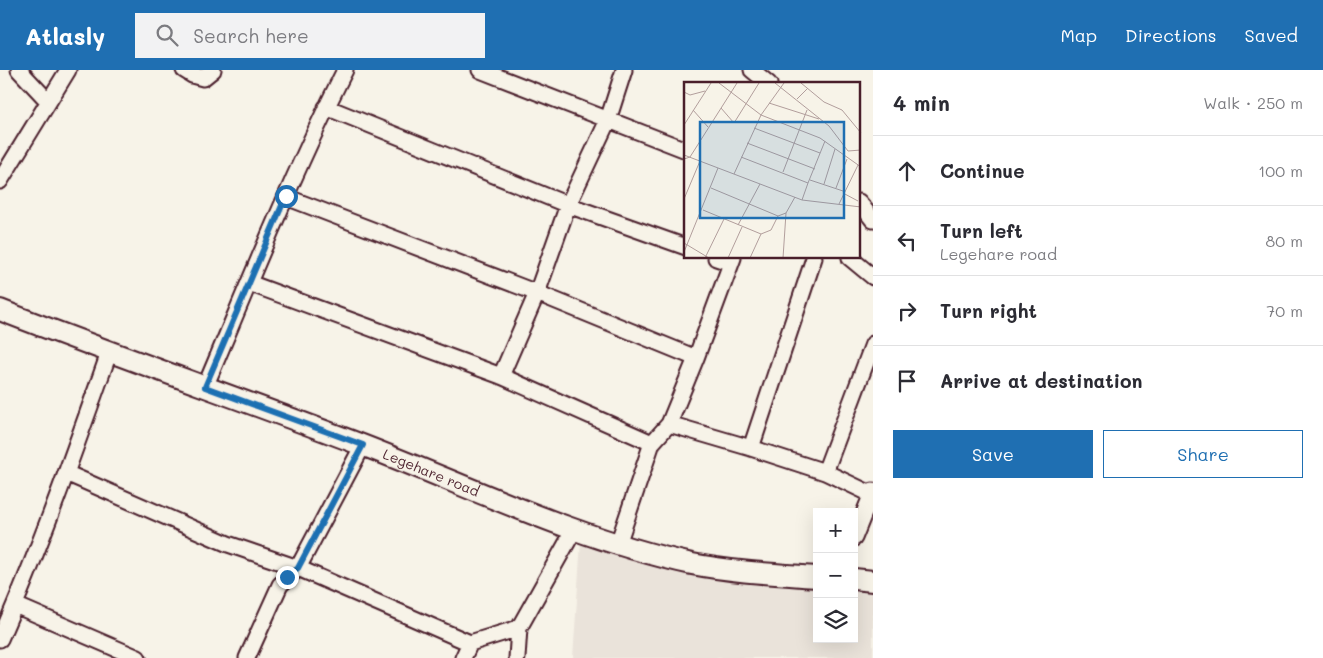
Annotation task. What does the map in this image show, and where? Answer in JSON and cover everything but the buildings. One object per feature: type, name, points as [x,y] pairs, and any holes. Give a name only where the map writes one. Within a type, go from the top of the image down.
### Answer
[{"type":"main road","name":"Legehare road","points":[[0,310],[109,353],[363,445],[574,530],[618,544],[715,568],[755,573],[813,576]]},
{"type":"main road","points":[[858,579],[873,581]]},
{"type":"street","points":[[19,70],[48,101]]},
{"type":"street","points":[[0,181],[68,70]]},
{"type":"street","points":[[184,70],[192,75],[203,78],[213,70]]},
{"type":"street","points":[[205,387],[286,196],[326,107],[345,70]]},
{"type":"street","points":[[480,70],[684,149]]},
{"type":"street","points":[[501,376],[537,294],[568,205],[608,120],[624,70]]},
{"type":"street","points":[[752,70],[767,82]]},
{"type":"street","points":[[326,107],[568,205],[684,246]]},
{"type":"street","points":[[286,196],[696,358]]},
{"type":"street","points":[[861,205],[873,220]]},
{"type":"street","points":[[751,448],[814,259]]},
{"type":"street","points":[[851,259],[873,277]]},
{"type":"street","points":[[618,544],[652,443],[669,424],[696,358],[732,260]]},
{"type":"street","points":[[249,283],[501,376],[652,443]]},
{"type":"street","points":[[825,472],[873,344]]},
{"type":"street","points":[[0,639],[15,606],[66,473],[109,353]]},
{"type":"street","points":[[669,424],[825,472],[872,497],[858,529]]},
{"type":"street","points":[[247,658],[280,586],[298,568],[363,445]]},
{"type":"street","points":[[66,473],[228,544],[298,568],[470,642],[519,628]]},
{"type":"street","points":[[516,658],[519,628],[574,530]]},
{"type":"street","points":[[15,606],[138,658]]},
{"type":"street","points":[[463,658],[470,642]]},
{"type":"shaded area","points":[[582,527],[700,561],[813,570],[813,643],[858,643],[858,573],[873,574],[873,658],[573,658]]},
{"type":"route","points":[[286,196],[205,387],[363,445],[298,568],[287,577]]}]
